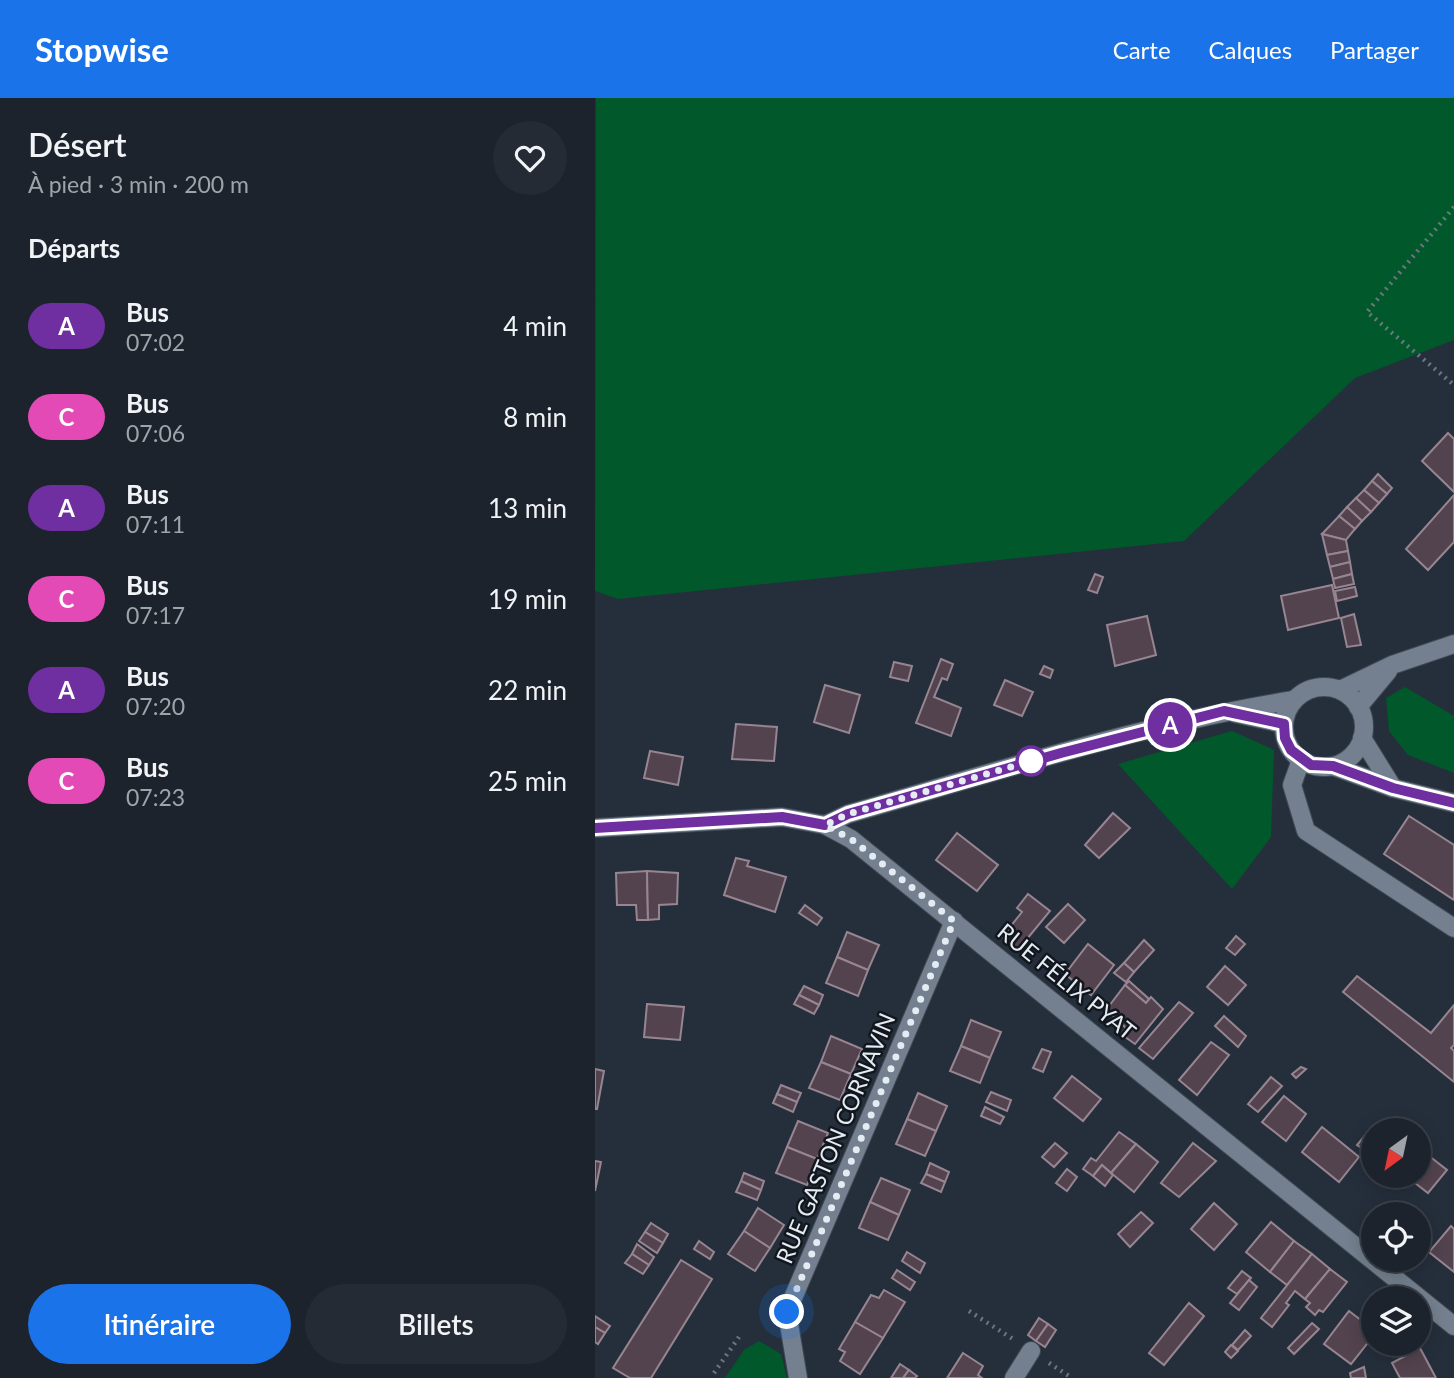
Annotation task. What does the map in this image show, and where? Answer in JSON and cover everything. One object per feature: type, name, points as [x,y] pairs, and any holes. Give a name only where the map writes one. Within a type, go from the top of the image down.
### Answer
[{"type":"street","points":[[825,825],[848,814],[1061,753],[1224,711],[1294,700],[1315,688],[1340,690],[1392,665],[1454,645]]},
{"type":"street","points":[[1358,706],[1392,665]]},
{"type":"street","points":[[1294,700],[1284,724],[1285,738],[1301,760],[1322,767],[1333,766],[1351,756],[1362,738],[1363,717],[1358,706],[1340,690]]},
{"type":"street","points":[[1224,711],[1284,724]]},
{"type":"street","points":[[1362,738],[1393,788]]},
{"type":"street","points":[[1301,760],[1292,785],[1306,831],[1454,928]]},
{"type":"street","points":[[1333,766],[1393,788],[1454,803]]},
{"type":"street","name":"RUE FÉLIX PYAT","points":[[595,828],[782,817],[825,825],[851,839],[1454,1326]]},
{"type":"street","name":"RUE GASTON CORNAVIN","points":[[798,1378],[787,1312],[954,921]]},
{"type":"street","points":[[1014,1378],[1031,1351]]},
{"type":"path","points":[[1454,206],[1367,312],[1454,385]]},
{"type":"path","points":[[714,1373],[739,1337]]},
{"type":"green space","points":[[596,98],[1454,98],[1454,340],[1355,378],[1184,541],[618,599],[595,591]]},
{"type":"green space","points":[[1405,687],[1454,716],[1454,773],[1408,755],[1389,731],[1386,698]]},
{"type":"green space","points":[[1232,731],[1274,750],[1271,837],[1232,889],[1118,764]]},
{"type":"green space","points":[[759,1341],[781,1354],[787,1378],[725,1378],[744,1350]]},
{"type":"building","points":[[1448,433],[1454,439],[1454,492],[1422,461]]},
{"type":"building","points":[[1378,474],[1392,488],[1387,494],[1372,481]]},
{"type":"building","points":[[1372,481],[1387,494],[1379,503],[1364,490]]},
{"type":"building","points":[[1364,490],[1379,503],[1371,512],[1356,498]]},
{"type":"building","points":[[1454,495],[1454,542],[1428,570],[1406,549]]},
{"type":"building","points":[[1356,498],[1371,512],[1362,521],[1347,507]]},
{"type":"building","points":[[1347,507],[1362,521],[1355,529],[1339,516]]},
{"type":"building","points":[[1339,516],[1355,529],[1346,540],[1322,534]]},
{"type":"building","points":[[1322,534],[1346,540],[1348,551],[1327,555]]},
{"type":"building","points":[[1348,551],[1350,562],[1330,567],[1327,555]]},
{"type":"building","points":[[1350,562],[1352,574],[1333,579],[1330,567]]},
{"type":"building","points":[[1095,574],[1103,577],[1097,593],[1088,590]]},
{"type":"building","points":[[1352,574],[1354,584],[1335,588],[1333,579]]},
{"type":"building","points":[[1332,585],[1339,618],[1288,630],[1281,596]]},
{"type":"building","points":[[1355,587],[1357,596],[1337,601],[1335,591]]},
{"type":"building","points":[[1354,614],[1361,645],[1347,647],[1341,618]]},
{"type":"building","points":[[1147,616],[1156,655],[1115,666],[1107,625]]},
{"type":"building","points":[[941,659],[953,664],[947,680],[942,678],[934,697],[961,708],[951,736],[916,723]]},
{"type":"building","points":[[894,662],[912,666],[908,681],[890,677]]},
{"type":"building","points":[[1044,666],[1053,670],[1050,678],[1040,674]]},
{"type":"building","points":[[1005,680],[1033,692],[1022,716],[994,705]]},
{"type":"building","points":[[825,685],[860,695],[849,733],[814,722]]},
{"type":"building","points":[[736,724],[777,727],[774,761],[732,759]]},
{"type":"building","points":[[650,751],[683,757],[678,785],[644,778]]},
{"type":"building","points":[[1113,813],[1130,828],[1099,858],[1085,845]]},
{"type":"building","points":[[1409,816],[1454,845],[1454,900],[1384,854]]},
{"type":"building","points":[[957,833],[998,865],[977,891],[936,860]]},
{"type":"building","points":[[736,858],[749,861],[747,866],[786,877],[775,912],[724,895]]},
{"type":"building","points":[[647,871],[648,920],[637,920],[636,905],[617,905],[616,873]]},
{"type":"building","points":[[647,871],[678,873],[677,904],[659,905],[659,919],[648,920]]},
{"type":"building","points":[[1028,894],[1050,911],[1018,950],[1002,937],[1022,912],[1017,908]]},
{"type":"building","points":[[1068,904],[1085,920],[1064,943],[1046,927]]},
{"type":"building","points":[[805,905],[822,918],[817,925],[799,913]]},
{"type":"building","points":[[847,932],[879,945],[868,970],[837,957]]},
{"type":"building","points":[[1236,936],[1245,944],[1235,955],[1226,948]]},
{"type":"building","points":[[1144,940],[1154,950],[1134,972],[1124,963]]},
{"type":"building","points":[[1088,944],[1114,965],[1091,995],[1065,974]]},
{"type":"building","points":[[837,957],[868,970],[858,996],[826,983]]},
{"type":"building","points":[[1124,963],[1134,972],[1126,982],[1114,973]]},
{"type":"building","points":[[1225,966],[1246,985],[1228,1005],[1207,987]]},
{"type":"building","points":[[1357,976],[1431,1033],[1454,1005],[1454,1045],[1451,1048],[1454,1051],[1454,1082],[1343,992]]},
{"type":"building","points":[[1129,981],[1149,999],[1146,1003],[1125,985]]},
{"type":"building","points":[[1125,985],[1146,1003],[1151,997],[1163,1009],[1135,1044],[1121,1034],[1126,1028],[1106,1010]]},
{"type":"building","points":[[804,986],[823,995],[819,1005],[799,995]]},
{"type":"building","points":[[799,995],[819,1005],[814,1014],[794,1004]]},
{"type":"building","points":[[1179,1002],[1193,1013],[1153,1059],[1139,1048]]},
{"type":"building","points":[[647,1004],[684,1007],[680,1040],[644,1037]]},
{"type":"building","points":[[1224,1016],[1246,1036],[1238,1047],[1215,1026]]},
{"type":"building","points":[[971,1020],[1001,1032],[990,1058],[961,1046]]},
{"type":"building","points":[[831,1036],[862,1049],[851,1074],[821,1062]]},
{"type":"building","points":[[1211,1042],[1229,1055],[1197,1095],[1179,1080]]},
{"type":"building","points":[[961,1046],[990,1058],[980,1083],[950,1071]]},
{"type":"building","points":[[1042,1049],[1051,1052],[1043,1072],[1033,1068]]},
{"type":"building","points":[[821,1062],[851,1074],[840,1100],[809,1088]]},
{"type":"building","points":[[1301,1067],[1306,1069],[1296,1078],[1292,1074]]},
{"type":"building","points":[[595,1069],[604,1071],[597,1109],[595,1109]]},
{"type":"building","points":[[1072,1076],[1101,1099],[1083,1121],[1054,1098]]},
{"type":"building","points":[[1271,1077],[1282,1086],[1258,1112],[1248,1104]]},
{"type":"building","points":[[781,1085],[801,1093],[797,1102],[777,1094]]},
{"type":"building","points":[[991,1092],[1011,1100],[1007,1111],[986,1102]]},
{"type":"building","points":[[918,1093],[947,1106],[936,1131],[907,1119]]},
{"type":"building","points":[[777,1094],[797,1102],[793,1112],[773,1103]]},
{"type":"building","points":[[1284,1096],[1306,1114],[1286,1141],[1262,1122]]},
{"type":"building","points":[[985,1107],[1004,1117],[1000,1124],[981,1116]]},
{"type":"building","points":[[907,1119],[936,1131],[925,1156],[896,1144]]},
{"type":"building","points":[[798,1121],[828,1133],[817,1159],[787,1147]]},
{"type":"building","points":[[1322,1127],[1359,1157],[1339,1182],[1302,1152]]},
{"type":"building","points":[[1119,1132],[1136,1144],[1111,1173],[1102,1165],[1093,1176],[1083,1169],[1091,1158],[1096,1161]]},
{"type":"building","points":[[1055,1143],[1067,1153],[1054,1167],[1042,1157]]},
{"type":"building","points":[[1193,1143],[1216,1161],[1179,1197],[1161,1183]]},
{"type":"building","points":[[1136,1144],[1158,1162],[1134,1192],[1111,1173]]},
{"type":"building","points":[[787,1147],[817,1159],[807,1185],[776,1173]]},
{"type":"building","points":[[1431,1157],[1447,1170],[1428,1193],[1422,1188],[1431,1188]]},
{"type":"building","points":[[595,1161],[601,1162],[595,1191]]},
{"type":"building","points":[[930,1163],[949,1172],[945,1182],[926,1174]]},
{"type":"building","points":[[1102,1165],[1113,1175],[1105,1186],[1093,1176]]},
{"type":"building","points":[[1067,1169],[1077,1177],[1067,1191],[1056,1183]]},
{"type":"building","points":[[744,1173],[764,1181],[761,1190],[741,1181]]},
{"type":"building","points":[[926,1174],[945,1182],[941,1192],[921,1183]]},
{"type":"building","points":[[881,1178],[910,1190],[899,1215],[870,1202]]},
{"type":"building","points":[[741,1181],[761,1190],[757,1200],[736,1192]]},
{"type":"building","points":[[870,1202],[899,1215],[888,1240],[859,1228]]},
{"type":"building","points":[[1214,1203],[1237,1224],[1214,1250],[1191,1229]]},
{"type":"building","points":[[758,1208],[784,1225],[770,1248],[744,1231]]},
{"type":"building","points":[[1141,1212],[1153,1223],[1130,1247],[1118,1234]]},
{"type":"building","points":[[1271,1222],[1294,1241],[1270,1272],[1246,1252]]},
{"type":"building","points":[[651,1223],[668,1234],[663,1243],[645,1232]]},
{"type":"building","points":[[1451,1226],[1454,1229],[1454,1272],[1431,1254],[1431,1250]]},
{"type":"building","points":[[744,1231],[770,1248],[755,1271],[728,1254]]},
{"type":"building","points":[[645,1232],[663,1243],[657,1253],[639,1241]]},
{"type":"building","points":[[699,1241],[714,1252],[710,1259],[694,1249]]},
{"type":"building","points":[[1294,1241],[1312,1254],[1287,1285],[1270,1272]]},
{"type":"building","points":[[637,1244],[654,1257],[649,1265],[632,1254]]},
{"type":"building","points":[[907,1252],[925,1263],[920,1273],[902,1261]]},
{"type":"building","points":[[632,1254],[649,1265],[643,1274],[625,1263]]},
{"type":"building","points":[[1312,1254],[1330,1269],[1305,1299],[1295,1291],[1286,1303],[1289,1305],[1272,1327],[1261,1318]]},
{"type":"building","points":[[681,1260],[712,1279],[651,1378],[630,1378],[613,1368]]},
{"type":"building","points":[[1330,1269],[1347,1282],[1323,1312],[1319,1310],[1315,1315],[1306,1307],[1310,1303],[1305,1299]]},
{"type":"building","points":[[897,1270],[915,1282],[910,1290],[892,1278]]},
{"type":"building","points":[[1242,1271],[1251,1278],[1237,1294],[1228,1288]]},
{"type":"building","points":[[1249,1280],[1257,1287],[1239,1310],[1230,1303]]},
{"type":"building","points":[[884,1290],[905,1302],[883,1338],[855,1322],[871,1295],[879,1298]]},
{"type":"building","points":[[1189,1303],[1204,1316],[1164,1365],[1149,1353]]},
{"type":"building","points":[[1349,1311],[1361,1320],[1361,1351],[1351,1364],[1324,1344]]},
{"type":"building","points":[[595,1316],[610,1326],[605,1333],[595,1327]]},
{"type":"building","points":[[1039,1318],[1048,1324],[1036,1341],[1028,1335]]},
{"type":"building","points":[[855,1322],[883,1338],[860,1374],[840,1361],[845,1352],[839,1349]]},
{"type":"building","points":[[1312,1323],[1319,1329],[1294,1354],[1288,1348]]},
{"type":"building","points":[[1048,1324],[1056,1330],[1045,1347],[1036,1341]]},
{"type":"building","points":[[595,1327],[605,1333],[598,1344],[595,1342]]},
{"type":"building","points":[[1245,1330],[1251,1336],[1238,1350],[1232,1345]]},
{"type":"building","points":[[1231,1345],[1238,1351],[1231,1358],[1225,1352]]},
{"type":"building","points":[[963,1353],[983,1366],[978,1375],[982,1378],[947,1378]]},
{"type":"building","points":[[1405,1356],[1424,1356],[1436,1378],[1400,1378],[1392,1363]]},
{"type":"building","points":[[900,1364],[909,1370],[903,1378],[891,1378]]},
{"type":"building","points":[[1364,1367],[1366,1378],[1351,1378],[1350,1373]]},
{"type":"building","points":[[909,1370],[917,1376],[903,1378]]},
{"type":"bus line","name":"A","points":[[595,828],[782,817],[825,825],[848,814],[1061,753],[1224,711],[1284,724],[1285,738],[1291,750],[1311,765],[1333,766],[1393,788],[1454,803]]},
{"type":"route","points":[[787,1312],[954,921],[851,839],[825,825],[848,814],[1035,760],[1031,761]]}]
